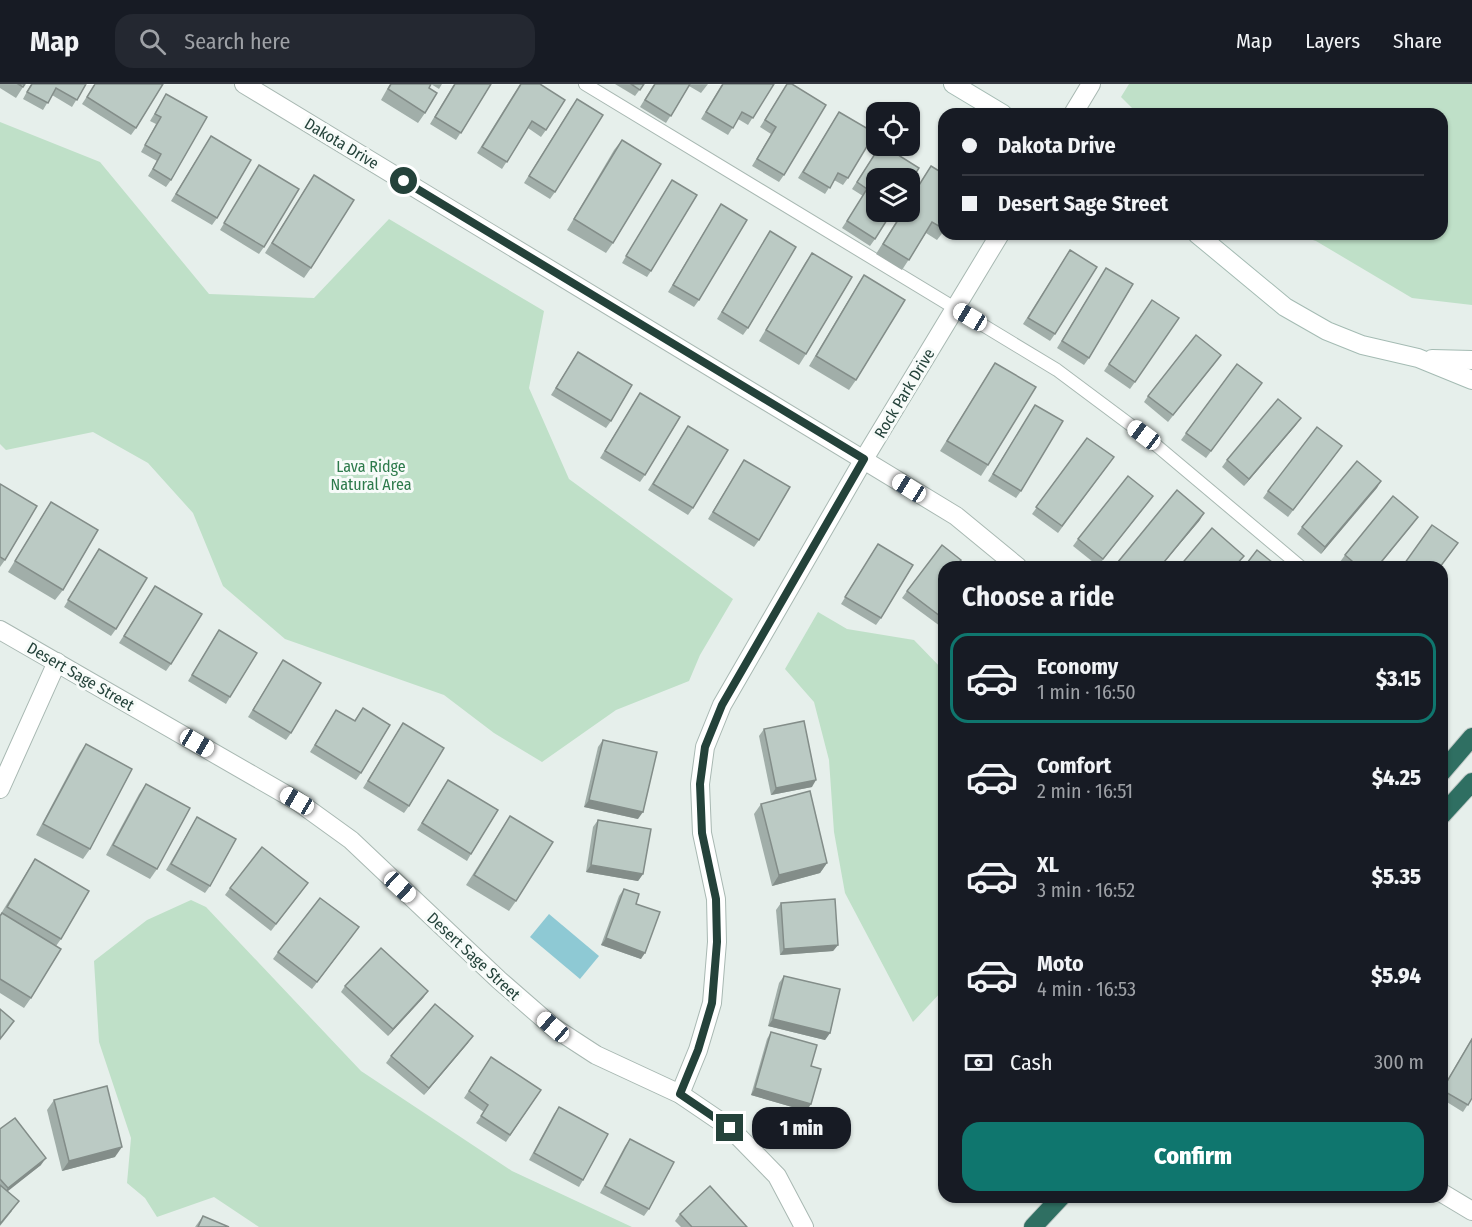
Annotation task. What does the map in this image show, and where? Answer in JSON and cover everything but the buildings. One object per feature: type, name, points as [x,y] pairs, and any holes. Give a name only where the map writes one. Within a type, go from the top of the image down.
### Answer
[{"type":"highway","points":[[1448,765],[1472,737]]},
{"type":"highway","points":[[1448,808],[1472,782]]},
{"type":"highway","points":[[1033,1227],[1056,1203]]},
{"type":"street","name":"Dakota Drive","points":[[244,84],[956,516],[1011,561]]},
{"type":"street","points":[[953,84],[993,108]]},
{"type":"street","points":[[1077,108],[1091,84]]},
{"type":"street","name":"Rock Park Drive","points":[[680,1094],[698,1050],[712,1003],[717,942],[716,899],[702,833],[700,784],[705,747],[722,705],[864,459],[996,240]]},
{"type":"street","points":[[1204,240],[1285,307],[1328,331],[1362,345],[1418,358],[1472,380]]},
{"type":"street","points":[[1418,358],[1472,360]]},
{"type":"street","name":"Desert Sage Street","points":[[0,630],[297,801],[351,840],[499,980],[553,1027],[596,1055],[680,1094],[730,1128],[777,1176],[804,1227]]},
{"type":"street","points":[[0,789],[57,662]]},
{"type":"street","points":[[1448,1197],[1472,1211]]},
{"type":"lane","points":[[585,84],[1057,370],[1134,428],[1294,561]]},
{"type":"green space","points":[[1129,84],[1472,84],[1472,305],[1412,298],[1313,240],[1448,240],[1448,108],[1132,108],[1121,97]]},
{"type":"green space","name":"Lava Ridge Natural Area","points":[[0,122],[100,162],[209,294],[314,298],[389,219],[544,311],[529,388],[569,479],[733,599],[700,655],[689,681],[616,710],[542,762],[494,733],[444,695],[285,639],[223,586],[193,513],[148,463],[93,432],[6,450],[0,444]]},
{"type":"green space","points":[[818,612],[847,629],[914,640],[938,665],[938,995],[913,1022],[845,893],[834,832],[829,760],[814,702],[785,669]]},
{"type":"green space","points":[[191,900],[206,907],[361,1071],[512,1171],[632,1227],[259,1227],[214,1197],[157,1217],[145,1198],[127,1183],[131,1138],[99,1042],[94,961],[147,920]]},
{"type":"water","points":[[549,914],[599,956],[580,979],[530,937]]},
{"type":"route","points":[[404,181],[864,459],[722,705],[705,747],[700,784],[702,833],[716,899],[717,942],[712,1003],[698,1050],[680,1094],[730,1128]]}]
